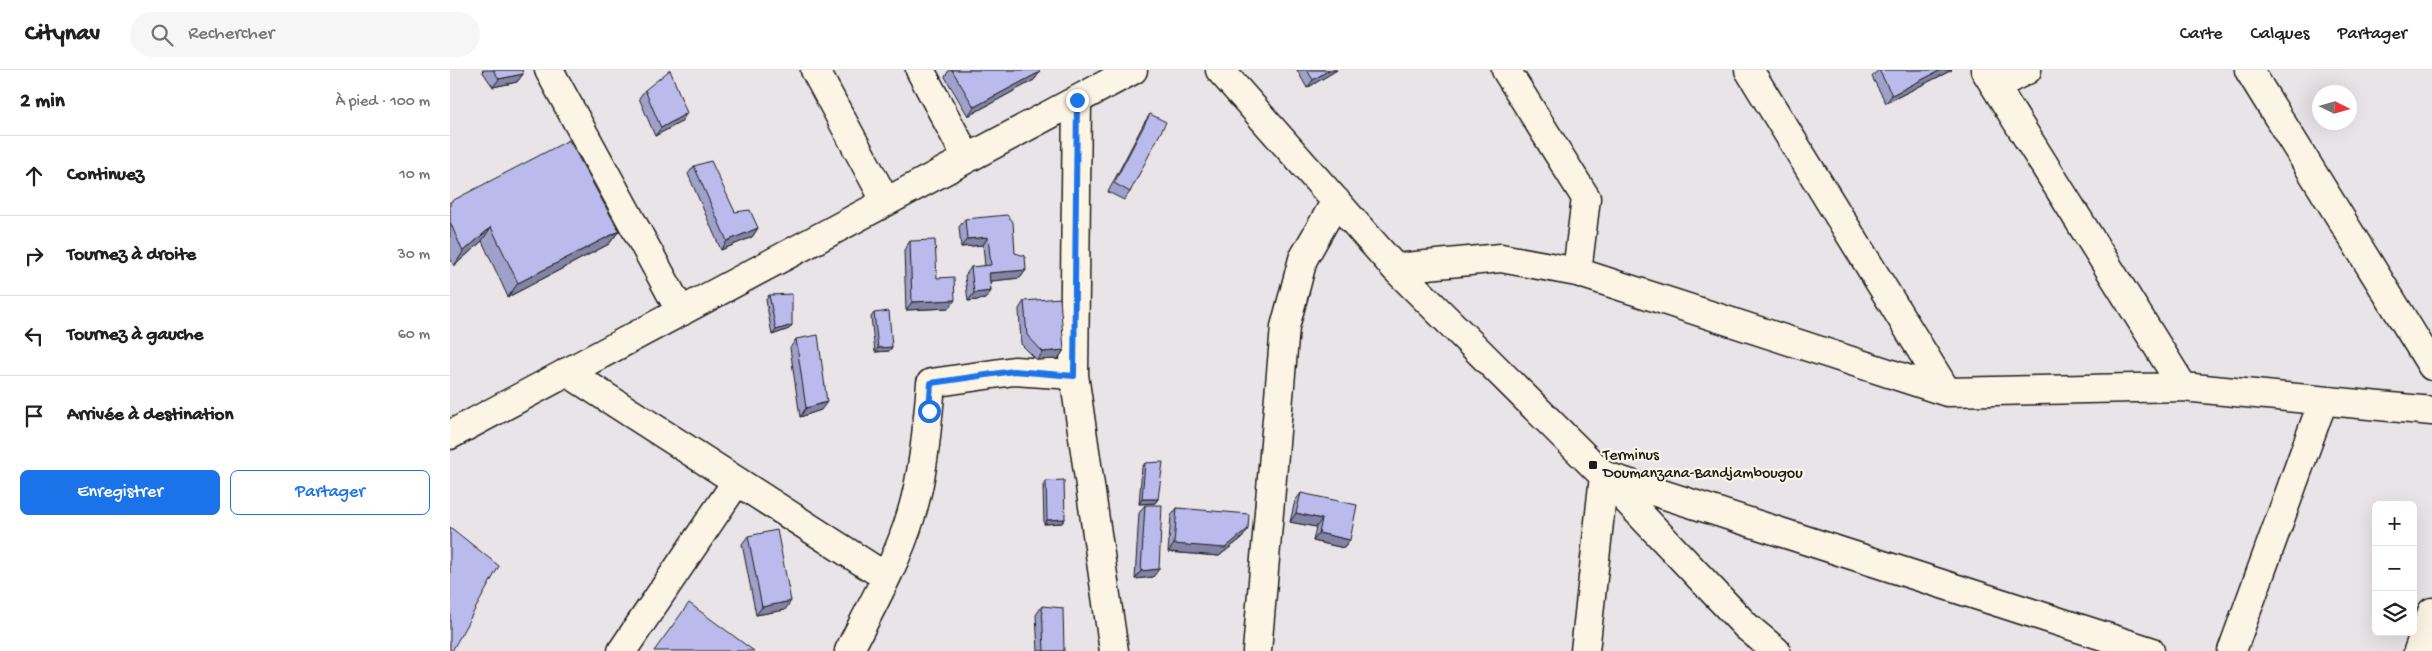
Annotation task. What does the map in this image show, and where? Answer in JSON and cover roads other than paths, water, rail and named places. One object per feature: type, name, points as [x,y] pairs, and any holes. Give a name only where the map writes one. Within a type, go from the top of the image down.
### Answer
[{"type":"street","points":[[549,70],[681,312]]},
{"type":"street","points":[[814,70],[886,202]]},
{"type":"street","points":[[920,70],[968,158]]},
{"type":"street","points":[[452,429],[567,372],[681,312],[1133,70]]},
{"type":"street","points":[[1220,70],[1395,268],[1604,476],[1744,638],[1776,651]]},
{"type":"street","points":[[1506,70],[1586,198],[1577,272]]},
{"type":"street","points":[[1749,70],[1947,392]]},
{"type":"street","points":[[2027,70],[1990,78],[2183,387]]},
{"type":"street","points":[[2250,70],[2432,366]]},
{"type":"street","points":[[1077,100],[1074,376],[1114,651]]},
{"type":"street","points":[[1257,651],[1285,327],[1303,259],[1336,201]]},
{"type":"street","points":[[1395,268],[1501,258],[1577,272],[1947,392],[2183,387],[2432,411]]},
{"type":"street","points":[[849,651],[886,577],[911,517],[923,465],[931,383],[1014,371],[1074,376]]},
{"type":"street","points":[[567,372],[886,577]]},
{"type":"street","points":[[2232,651],[2323,401]]},
{"type":"street","points":[[1585,651],[1604,476]]},
{"type":"street","points":[[1604,476],[2150,651]]},
{"type":"street","points":[[622,651],[737,481]]},
{"type":"place","name":"Terminus Doumanzana-Bandjambougou","points":[[1593,465]]}]
